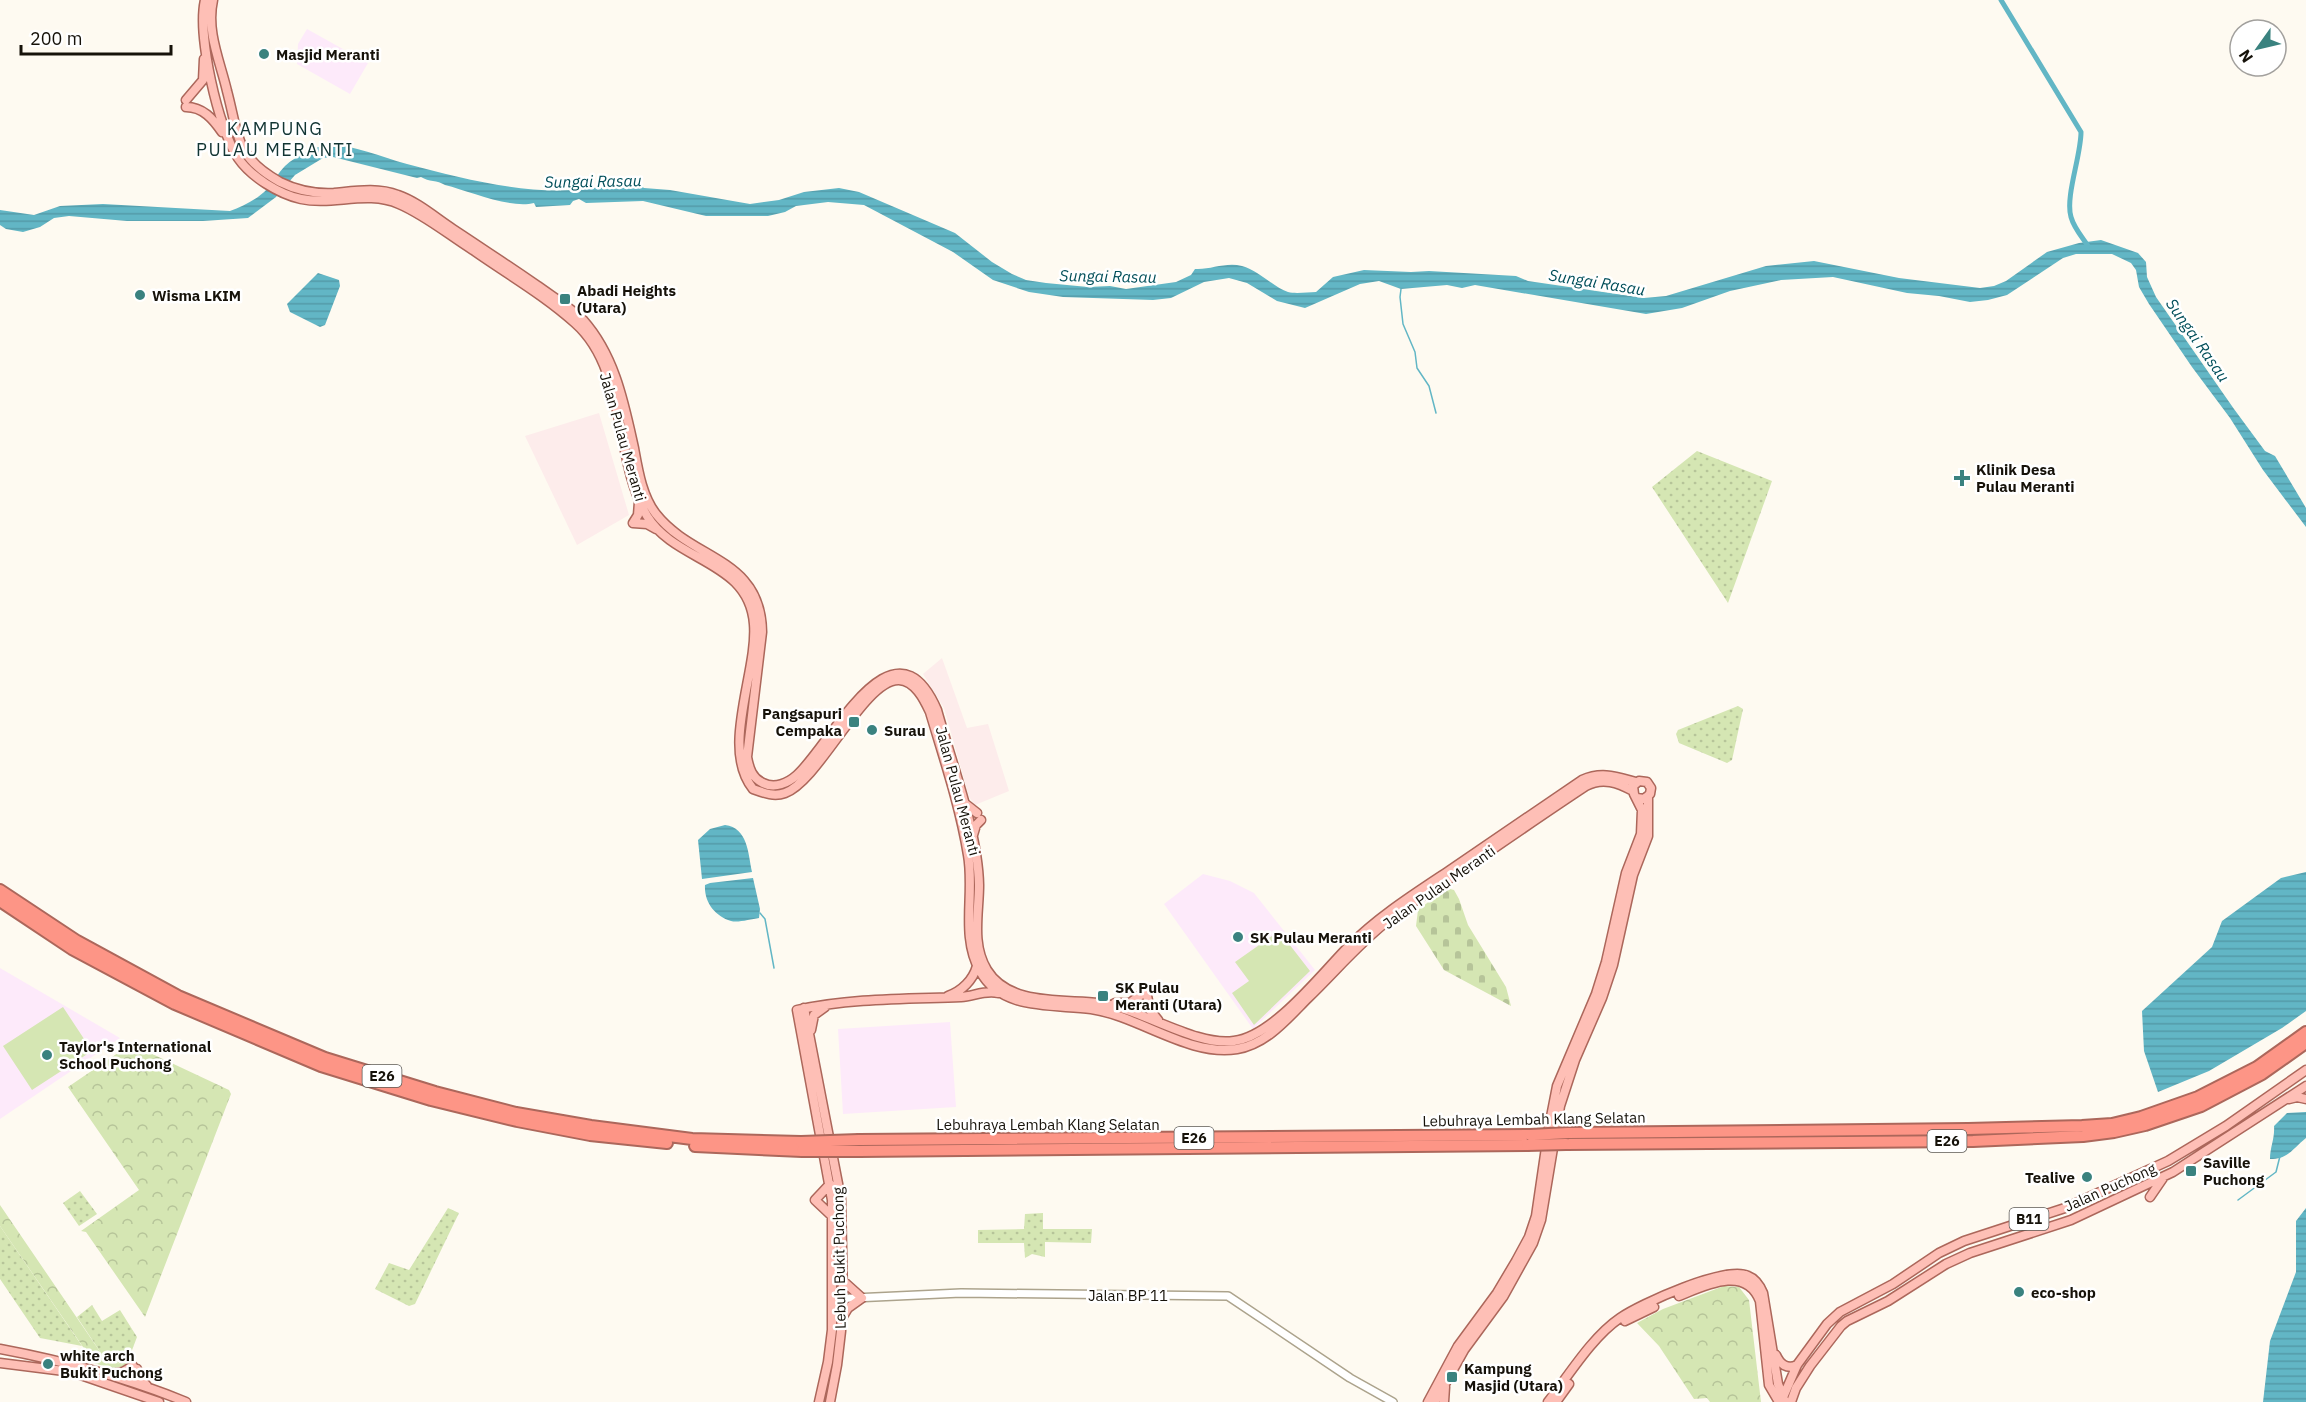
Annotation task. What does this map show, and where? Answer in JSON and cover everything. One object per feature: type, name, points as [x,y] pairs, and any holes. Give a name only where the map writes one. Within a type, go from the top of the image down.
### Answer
[{"type":"highway","name":"Lebuhraya Lembah Klang Selatan","points":[[0,890],[76,941],[178,996],[325,1058],[435,1092],[516,1113],[591,1126],[692,1139],[802,1146]]},
{"type":"highway","name":"Lebuhraya Lembah Klang Selatan","points":[[0,901],[72,949],[175,1004],[321,1066],[431,1100],[516,1121],[580,1133],[693,1146],[1528,1140],[2112,1124],[2141,1117],[2198,1097],[2257,1067],[2306,1032]]},
{"type":"highway","name":"Lebuhraya Lembah Klang Selatan","points":[[1567,1139],[1973,1141],[2083,1136],[2145,1125],[2200,1106],[2262,1074],[2306,1044]]},
{"type":"main road","name":"Jalan Pulau Meranti","points":[[205,0],[202,22],[203,41],[226,137],[239,160],[250,172],[317,201],[372,197],[395,202],[414,212],[531,289],[578,325],[598,353],[606,373],[638,495],[647,515],[659,532],[678,546],[734,579],[750,602],[755,633],[742,722],[740,753],[742,770],[753,789],[775,795],[796,787],[861,707],[891,682],[904,681],[921,694],[930,712],[964,831],[971,885],[970,941],[977,966],[986,982],[1001,994],[1024,1003],[1082,1008],[1113,1014],[1204,1047],[1230,1050],[1254,1044],[1288,1018],[1391,918],[1586,786],[1593,782],[1605,781],[1621,785],[1635,795]]},
{"type":"main road","name":"Jalan Pulau Meranti","points":[[213,0],[211,22],[213,42],[224,77],[237,136],[245,155],[262,176]]},
{"type":"main road","points":[[203,41],[203,80],[186,104],[208,115],[226,137]]},
{"type":"main road","name":"Jalan Pulau Meranti","points":[[294,193],[374,190],[398,195],[476,243],[553,297],[576,314],[593,333],[607,355],[617,382],[639,475],[654,511],[674,532],[738,574],[749,586],[757,600],[762,632],[747,757],[752,773],[758,780],[765,785],[774,786],[798,774],[868,689],[888,675],[900,673],[917,680],[931,696],[937,710],[972,837],[979,884],[977,939],[986,967],[992,978],[1000,985],[1023,996],[1109,1004],[1221,1042],[1251,1037],[1283,1013],[1386,912],[1582,780],[1600,775],[1612,775],[1636,782]]},
{"type":"main road","points":[[638,495],[639,507],[633,524],[647,524],[659,532]]},
{"type":"main road","points":[[1428,1402],[1458,1346],[1497,1293],[1516,1261],[1536,1216],[1557,1086],[1596,994],[1606,962],[1626,873],[1641,834],[1642,810],[1635,795],[1636,782],[1642,781],[1649,784],[1651,791],[1648,796],[1648,836],[1633,875],[1602,998],[1564,1088],[1541,1220],[1533,1243],[1503,1297],[1464,1350],[1435,1402]]},
{"type":"main road","points":[[1635,795],[1644,799],[1648,796]]},
{"type":"main road","points":[[963,802],[979,816],[972,837]]},
{"type":"main road","points":[[947,996],[967,983],[975,974],[977,966]]},
{"type":"main road","points":[[1109,1004],[1130,1003],[1146,991],[1150,1010],[1162,1023]]},
{"type":"main road","points":[[801,1009],[831,1004],[970,996],[985,992],[1001,994]]},
{"type":"main road","points":[[811,1038],[811,1021],[814,1015],[831,1004]]},
{"type":"main road","name":"Lebuh Bukit Puchong","points":[[801,1009],[811,1038],[841,1199],[843,1298],[837,1365],[830,1402]]},
{"type":"main road","name":"Lebuh Bukit Puchong","points":[[801,1009],[830,1183],[833,1217],[831,1338],[819,1402]]},
{"type":"main road","name":"Jalan Puchong","points":[[1784,1401],[1797,1365],[1827,1324],[1840,1312],[1893,1284],[1939,1253],[1964,1241],[2065,1208],[2168,1161],[2226,1126],[2306,1070]]},
{"type":"main road","name":"Jalan Puchong","points":[[1784,1401],[1835,1333],[1847,1321],[1888,1301],[1946,1264],[2071,1220],[2148,1185],[2193,1161],[2306,1086]]},
{"type":"main road","points":[[2285,1099],[2297,1097],[2306,1099]]},
{"type":"main road","points":[[2150,1197],[2163,1177]]},
{"type":"main road","points":[[2101,1191],[2137,1178],[2145,1180],[2148,1185]]},
{"type":"main road","points":[[830,1183],[825,1192],[815,1200],[833,1217]]},
{"type":"main road","points":[[1548,1402],[1605,1330],[1620,1318],[1667,1295],[1722,1274],[1737,1273],[1748,1275],[1758,1283],[1763,1293],[1778,1384],[1784,1401]]},
{"type":"main road","points":[[841,1280],[862,1298],[848,1308],[841,1320]]},
{"type":"main road","points":[[1556,1402],[1583,1364],[1609,1334],[1622,1323],[1686,1293],[1739,1280],[1748,1284],[1756,1292],[1760,1301],[1770,1402]]},
{"type":"main road","points":[[1862,1314],[1864,1299]]},
{"type":"main road","points":[[1772,1343],[1782,1364],[1790,1368],[1797,1365]]},
{"type":"main road","points":[[0,1349],[70,1363],[106,1373],[186,1402]]},
{"type":"main road","points":[[0,1363],[72,1372],[159,1402]]},
{"type":"main road","points":[[106,1373],[117,1374],[135,1368],[147,1386]]},
{"type":"main road","points":[[1444,1402],[1447,1377]]},
{"type":"main road","points":[[1769,1385],[1784,1401]]},
{"type":"street","name":"Jalan BP 11","points":[[832,1299],[961,1293],[1228,1296],[1236,1299],[1350,1378],[1393,1402]]},
{"type":"shaded area","points":[[307,29],[368,63],[350,94],[297,64],[298,44]]},
{"type":"shaded area","points":[[599,413],[629,515],[577,545],[525,436]]},
{"type":"shaded area","points":[[942,658],[967,728],[988,724],[1009,791],[975,805],[969,797],[944,708],[923,674]]},
{"type":"shaded area","name":"SK Pulau Meranti","points":[[1203,874],[1230,881],[1254,893],[1315,970],[1253,1029],[1164,904]]},
{"type":"shaded area","name":"Taylor's International School Puchong","points":[[0,968],[120,1038],[0,1119]]},
{"type":"shaded area","points":[[950,1022],[956,1107],[843,1114],[838,1029]]},
{"type":"green space","points":[[1697,451],[1772,481],[1728,603],[1652,487]]},
{"type":"green space","points":[[1738,706],[1743,709],[1732,760],[1727,763],[1679,743],[1676,734],[1678,730]]},
{"type":"green space","points":[[1444,890],[1454,890],[1468,925],[1506,987],[1511,1006],[1444,970],[1416,926],[1418,910]]},
{"type":"green space","points":[[1279,931],[1310,971],[1254,1025],[1232,993],[1249,981],[1235,962]]},
{"type":"green space","points":[[63,1007],[92,1051],[32,1090],[3,1046]]},
{"type":"green space","points":[[131,1044],[229,1090],[231,1094],[145,1317],[86,1232],[81,1231],[139,1190],[68,1087]]},
{"type":"green space","points":[[80,1191],[97,1214],[79,1226],[63,1203]]},
{"type":"green space","points":[[0,1205],[105,1359],[126,1366],[116,1370],[94,1363],[0,1226]]},
{"type":"green space","points":[[448,1208],[459,1213],[415,1304],[409,1306],[375,1289],[389,1263],[409,1270]]},
{"type":"green space","points":[[1043,1213],[1043,1229],[1092,1229],[1091,1243],[1045,1242],[1045,1257],[1032,1254],[1025,1258],[1024,1243],[978,1243],[978,1230],[1024,1229],[1025,1214]]},
{"type":"green space","points":[[0,1226],[82,1346],[40,1338],[0,1279]]},
{"type":"green space","points":[[1724,1286],[1739,1287],[1749,1300],[1761,1402],[1710,1402],[1707,1398],[1694,1399],[1659,1346],[1637,1323],[1663,1309]]},
{"type":"green space","points":[[92,1305],[102,1321],[120,1310],[137,1337],[126,1366],[105,1359],[77,1317]]},
{"type":"water","points":[[327,144],[357,149],[458,177],[536,190],[588,189],[614,184],[640,185],[644,188],[670,190],[750,204],[779,200],[804,192],[839,188],[859,192],[955,233],[992,262],[1026,280],[1088,287],[1110,286],[1126,289],[1176,282],[1191,275],[1195,269],[1236,265],[1248,268],[1291,293],[1316,292],[1333,277],[1364,270],[1516,276],[1528,281],[1644,298],[1666,296],[1766,266],[1814,261],[1899,278],[1980,288],[2006,281],[2047,252],[2079,243],[2101,240],[2138,253],[2146,262],[2147,277],[2156,297],[2265,451],[2275,456],[2306,508],[2306,527],[2263,470],[2230,418],[2149,304],[2139,287],[2136,270],[2131,263],[2112,254],[2076,254],[2063,258],[2007,295],[1970,302],[1907,293],[1833,277],[1781,280],[1730,291],[1682,308],[1646,314],[1475,285],[1462,288],[1447,285],[1401,289],[1379,281],[1360,284],[1305,308],[1277,301],[1247,283],[1229,278],[1204,282],[1171,298],[1153,300],[1063,297],[1029,292],[993,280],[953,252],[864,205],[828,202],[796,206],[785,212],[768,216],[706,216],[643,201],[586,203],[579,199],[570,205],[536,207],[534,203],[502,202],[421,177],[417,178],[333,157],[323,158],[295,175],[276,197],[248,218],[203,221],[127,221],[69,216],[54,218],[40,227],[23,232],[6,229],[0,225],[0,210],[34,215],[60,206],[103,204],[230,211],[259,196],[285,166],[295,159]]},
{"type":"water","points":[[318,273],[339,280],[340,286],[325,325],[320,327],[290,312],[287,304]]},
{"type":"water","points":[[725,825],[733,827],[743,836],[752,872],[702,879],[698,840],[710,829]]},
{"type":"water","points":[[2306,872],[2306,1011],[2282,1028],[2209,1071],[2158,1092],[2144,1051],[2142,1011],[2212,947],[2222,921],[2281,878]]},
{"type":"water","points":[[753,878],[760,909],[759,918],[731,921],[715,912],[706,897],[705,885]]},
{"type":"water","points":[[2306,1112],[2306,1138],[2286,1155],[2270,1159],[2274,1126],[2287,1113]]},
{"type":"water","points":[[2306,1208],[2306,1402],[2263,1402],[2270,1341],[2296,1272],[2296,1221]]},
{"type":"waterway","points":[[2001,0],[2081,132],[2070,209],[2074,225],[2088,246]]},
{"type":"waterway","points":[[1401,289],[1403,324],[1415,352],[1417,368],[1429,386],[1436,413]]},
{"type":"waterway","points":[[760,913],[765,919],[774,968]]},
{"type":"waterway","points":[[2238,1200],[2276,1172],[2280,1156]]},
{"type":"place","name":"Masjid Meranti","points":[[264,54]]},
{"type":"place","name":"Wisma LKIM","points":[[140,295]]},
{"type":"place","name":"Abadi Heights (Utara)","points":[[565,299]]},
{"type":"place","name":"Klinik Desa Pulau Meranti","points":[[1962,478]]},
{"type":"place","name":"Pangsapuri Cempaka","points":[[854,722]]},
{"type":"place","name":"Surau","points":[[872,730]]},
{"type":"place","name":"SK Pulau Meranti","points":[[1238,937]]},
{"type":"place","name":"SK Pulau Meranti (Utara)","points":[[1103,996]]},
{"type":"place","name":"Taylor's International School Puchong","points":[[47,1055]]},
{"type":"place","name":"Saville Puchong","points":[[2191,1171]]},
{"type":"place","name":"Tealive","points":[[2087,1177]]},
{"type":"place","name":"eco-shop","points":[[2019,1292]]},
{"type":"place","name":"white arch Bukit Puchong","points":[[48,1364]]},
{"type":"place","name":"Kampung Masjid (Utara)","points":[[1452,1377]]},
{"type":"district","name":"KAMPUNG PULAU MERANTI","points":[[275,138]]},
{"type":"water label","name":"Sungai Rasau","points":[[593,181]]},
{"type":"water label","name":"Sungai Rasau","points":[[1108,276]]},
{"type":"water label","name":"Sungai Rasau","points":[[1597,282]]},
{"type":"water label","name":"Sungai Rasau","points":[[2198,340]]}]
